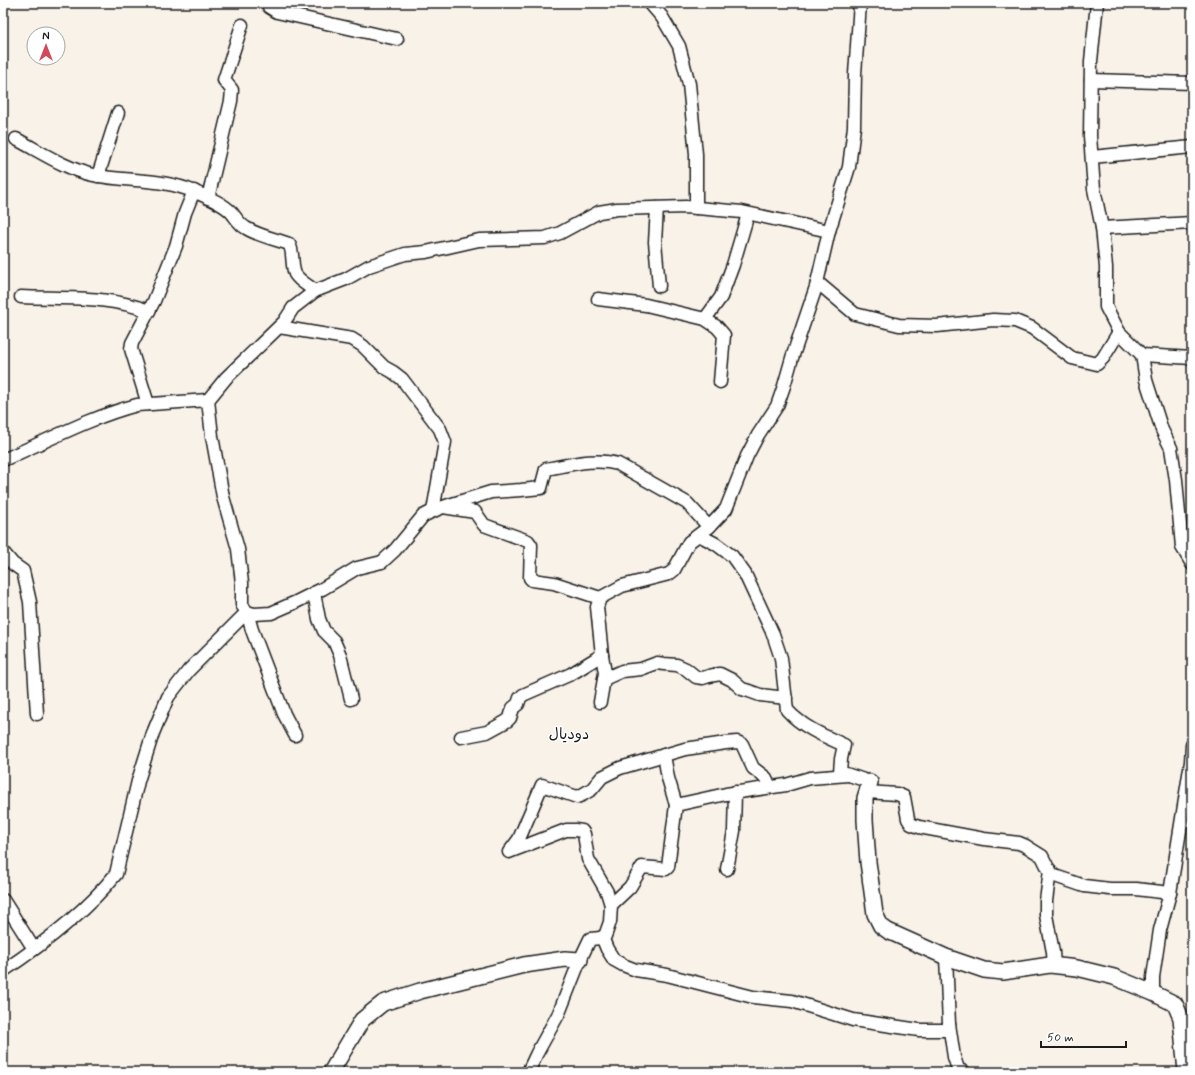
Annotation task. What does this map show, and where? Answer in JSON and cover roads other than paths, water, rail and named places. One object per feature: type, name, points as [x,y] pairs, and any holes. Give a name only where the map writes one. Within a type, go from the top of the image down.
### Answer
[{"type":"street","points":[[268,3],[269,7],[278,12],[397,39]]},
{"type":"street","points":[[650,3],[662,17]]},
{"type":"street","points":[[656,3],[662,17],[679,46],[689,84],[696,154],[696,208]]},
{"type":"street","points":[[600,702],[606,673],[602,655],[597,607],[600,598],[622,586],[669,574],[674,570],[689,542],[709,527],[726,509],[747,456],[758,435],[777,406],[817,282],[829,231],[849,167],[854,128],[855,74],[860,3]]},
{"type":"street","points":[[1097,3],[1091,61],[1090,136],[1094,188],[1101,218],[1106,267],[1106,307],[1119,332],[1142,355],[1146,380],[1162,430],[1171,448],[1176,480],[1182,547],[1192,564]]},
{"type":"street","points":[[208,198],[231,101],[232,90],[224,80],[242,24]]},
{"type":"street","points":[[1091,80],[1192,83]]},
{"type":"street","points":[[98,176],[118,113]]},
{"type":"street","points":[[16,139],[61,163],[98,176],[172,185],[194,191],[208,198],[231,212],[238,222],[248,229],[289,244],[291,247],[295,274],[315,291]]},
{"type":"street","points":[[1092,157],[1192,147]]},
{"type":"street","points":[[148,404],[131,349],[132,342],[154,301],[176,246],[194,191]]},
{"type":"street","points":[[657,208],[656,242],[659,286]]},
{"type":"street","points":[[295,735],[284,714],[252,630],[247,612],[242,605],[242,583],[238,549],[223,497],[212,436],[208,400],[226,378],[284,322],[293,308],[315,291],[346,279],[369,266],[405,254],[426,252],[479,240],[545,238],[560,233],[599,212],[617,209],[696,208],[748,214],[829,231]]},
{"type":"street","points":[[705,319],[721,297],[733,265],[748,214]]},
{"type":"street","points":[[1102,228],[1192,223]]},
{"type":"street","points":[[817,282],[855,314],[899,324],[930,326],[965,324],[993,320],[1015,321],[1032,328],[1072,358],[1097,364],[1103,358],[1119,332]]},
{"type":"street","points":[[21,297],[97,299],[134,305],[149,311]]},
{"type":"street","points":[[598,299],[646,305],[705,319],[717,327],[724,335],[720,382]]},
{"type":"street","points":[[279,327],[352,339],[363,346],[384,367],[402,379],[440,429],[445,442],[438,509]]},
{"type":"street","points":[[1142,355],[1192,358]]},
{"type":"street","points":[[3,460],[108,414],[138,405],[208,400]]},
{"type":"street","points":[[247,612],[254,614],[271,613],[294,604],[357,568],[382,562],[405,538],[423,516],[438,509],[491,492],[540,488],[546,469],[551,468],[588,462],[609,462],[618,464],[687,503],[709,527]]},
{"type":"street","points":[[438,509],[475,512],[484,525],[528,542],[531,545],[530,578],[532,580],[554,583],[600,598]]},
{"type":"street","points":[[699,535],[716,544],[732,556],[745,574],[773,634],[779,652],[784,678],[787,710],[792,716],[810,729],[844,745],[840,772],[868,787],[904,797],[908,819],[911,824],[919,827],[984,839],[1019,843],[1042,856],[1055,876],[1084,886],[1110,889],[1136,889],[1170,893]]},
{"type":"street","points":[[3,552],[13,564],[24,571],[30,602],[37,714]]},
{"type":"street","points":[[314,593],[319,619],[324,631],[334,641],[340,655],[351,699]]},
{"type":"street","points":[[3,971],[34,949],[72,918],[106,886],[116,874],[138,781],[153,733],[168,697],[189,670],[247,612]]},
{"type":"street","points":[[461,737],[487,732],[500,725],[510,718],[513,708],[518,704],[523,695],[571,674],[602,655]]},
{"type":"street","points":[[604,679],[622,671],[641,669],[657,663],[677,665],[702,678],[720,674],[732,680],[742,689],[760,695],[786,698]]},
{"type":"street","points":[[528,1072],[559,1013],[590,939],[605,936],[610,922],[611,905],[607,892],[588,860],[584,834],[582,831],[566,830],[510,852],[520,839],[542,785],[577,797],[592,789],[602,777],[620,768],[685,749],[726,743],[742,744],[753,768],[766,778],[770,787]]},
{"type":"street","points":[[1153,993],[1153,977],[1160,930],[1170,893],[1191,762],[1192,745]]},
{"type":"street","points":[[611,905],[630,887],[642,867],[666,869],[668,867],[676,805],[668,778],[664,755]]},
{"type":"street","points":[[676,805],[734,792],[786,785],[810,778],[848,775]]},
{"type":"street","points":[[868,787],[865,798],[864,820],[875,914],[881,926],[888,931],[946,957],[984,970],[1003,972],[1054,966],[1077,968],[1114,977],[1153,993],[1175,1004],[1181,1018],[1186,1072]]},
{"type":"street","points":[[727,869],[734,831],[734,792]]},
{"type":"street","points":[[1050,870],[1046,901],[1046,916],[1053,952],[1054,966]]},
{"type":"street","points":[[3,900],[6,914],[34,949]]},
{"type":"street","points":[[602,937],[614,960],[636,970],[667,975],[753,997],[792,1001],[832,1014],[870,1023],[919,1030],[948,1030],[949,1024]]},
{"type":"street","points":[[946,957],[949,1024],[954,1057],[958,1069],[961,1071]]},
{"type":"street","points":[[331,1072],[362,1020],[383,1003],[420,991],[524,965],[565,959],[580,960]]},
{"type":"district","name":"دودیال","points":[[569,734]]}]
